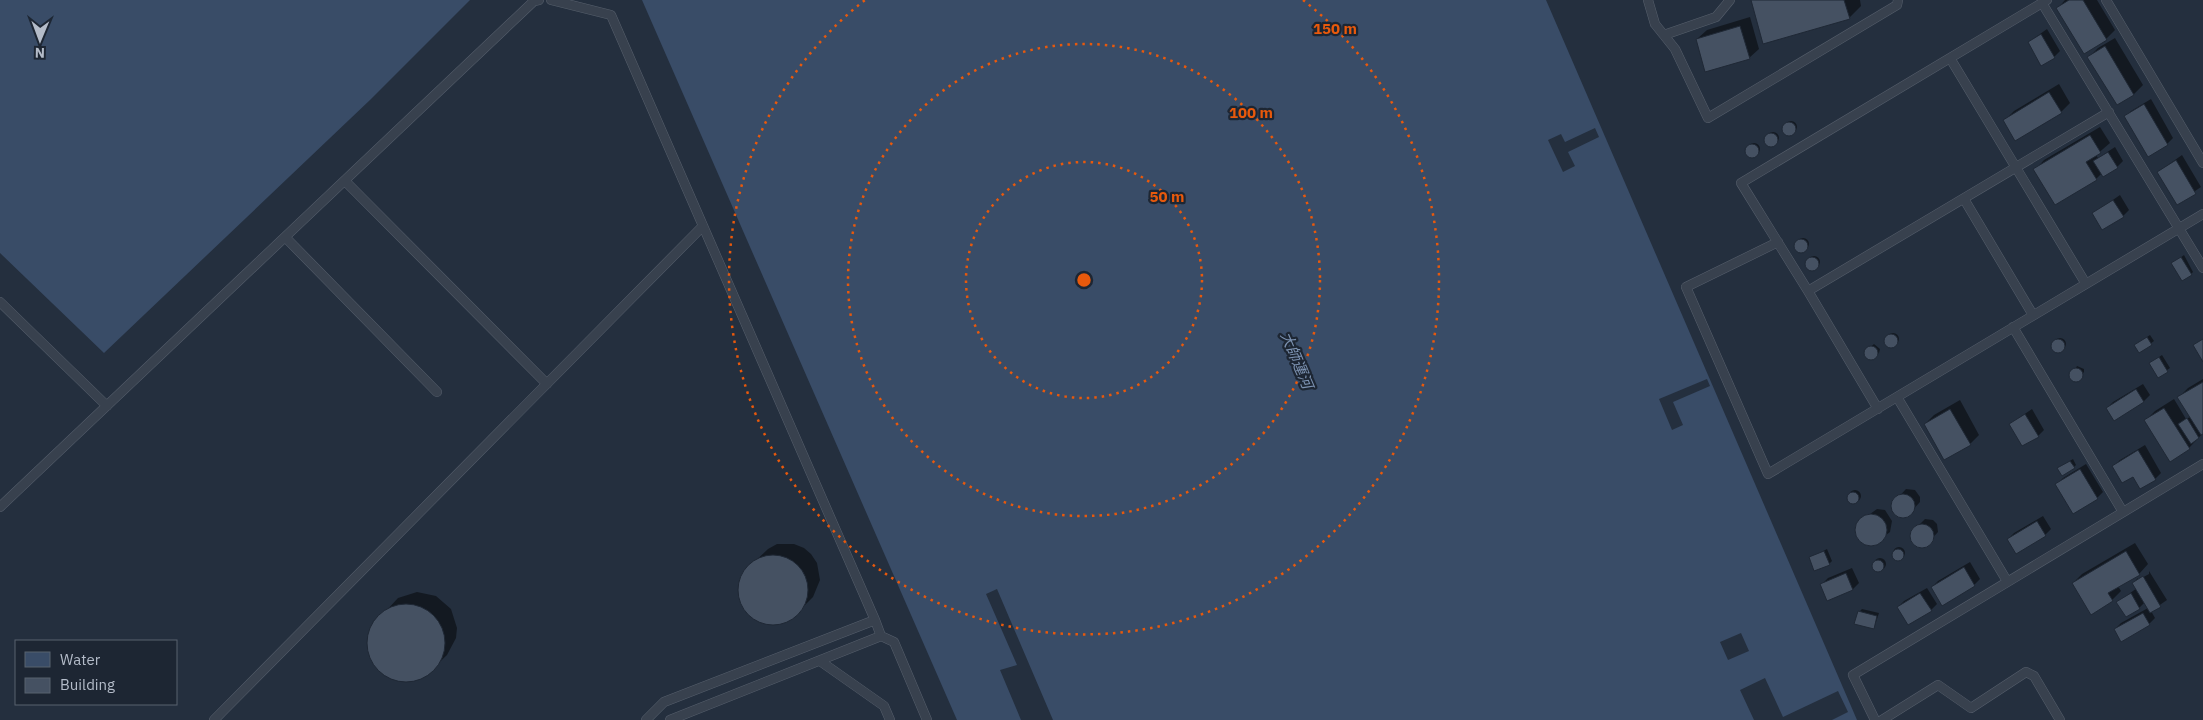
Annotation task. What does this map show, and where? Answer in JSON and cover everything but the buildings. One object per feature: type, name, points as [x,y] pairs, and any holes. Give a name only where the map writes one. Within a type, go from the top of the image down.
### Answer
[{"type":"lane","points":[[0,507],[534,1],[539,0]]},
{"type":"lane","points":[[551,0],[611,15],[881,636],[894,642],[927,720]]},
{"type":"lane","points":[[1648,0],[1655,24],[1675,50],[1708,118],[1897,5],[1898,0]]},
{"type":"lane","points":[[1664,35],[1716,17],[1730,0]]},
{"type":"lane","points":[[2106,0],[2203,163]]},
{"type":"lane","points":[[1878,409],[1741,183],[2044,2],[2203,268]]},
{"type":"lane","points":[[1950,58],[2086,284]]},
{"type":"lane","points":[[1808,291],[2109,112]]},
{"type":"lane","points":[[345,181],[546,384]]},
{"type":"lane","points":[[1964,199],[2033,315]]},
{"type":"lane","points":[[1778,242],[1686,287],[1768,474],[2203,214]]},
{"type":"lane","points":[[214,720],[703,226]]},
{"type":"lane","points":[[286,238],[437,392]]},
{"type":"lane","points":[[0,302],[107,406]]},
{"type":"lane","points":[[2013,327],[2123,512]]},
{"type":"lane","points":[[1897,397],[2007,582]]},
{"type":"lane","points":[[1875,720],[1853,675],[2203,464]]},
{"type":"lane","points":[[646,720],[664,702],[875,620]]},
{"type":"lane","points":[[670,720],[881,636]]},
{"type":"lane","points":[[820,661],[884,706],[890,720]]},
{"type":"lane","points":[[1882,720],[1938,685],[1971,708],[2026,672],[2034,676],[2060,720]]},
{"type":"water","points":[[0,0],[470,0],[370,100],[104,353],[0,253]]},
{"type":"water","name":"大師運河","points":[[642,0],[1546,0],[1857,720],[957,720]]},
{"type":"pier","points":[[1595,128],[1599,137],[1568,152],[1575,166],[1563,172],[1548,140],[1561,134],[1565,142]]},
{"type":"pier","points":[[1707,379],[1710,386],[1673,402],[1683,425],[1672,430],[1659,399]]},
{"type":"pier","points":[[997,589],[1053,720],[1021,720],[1000,670],[1017,665],[986,594]]},
{"type":"pier","points":[[1741,633],[1749,651],[1728,660],[1720,642]]},
{"type":"pier","points":[[1765,678],[1783,717],[1838,691],[1848,712],[1832,720],[1754,720],[1740,690]]}]
